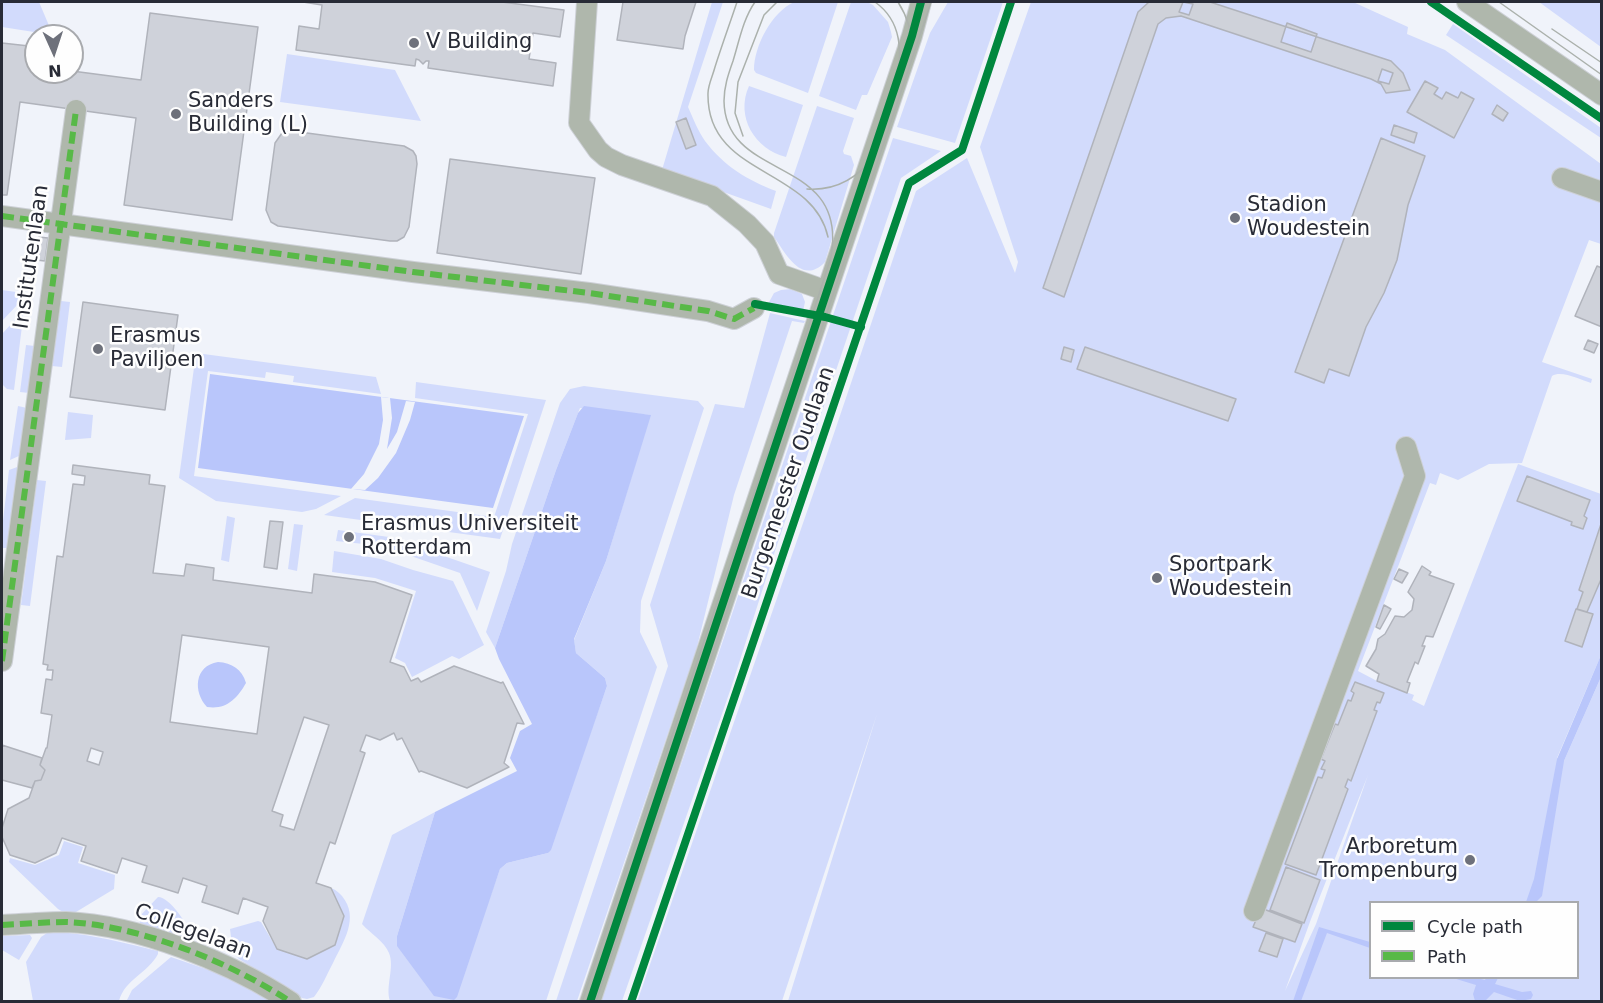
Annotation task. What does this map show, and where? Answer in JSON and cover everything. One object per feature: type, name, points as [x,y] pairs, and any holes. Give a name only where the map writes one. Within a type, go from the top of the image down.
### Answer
[{"type":"street","points":[[587,2],[579,123],[598,150],[622,165],[712,196],[747,224],[765,243],[779,274],[827,291]]},
{"type":"street","name":"Burgemeester Oudlaan","points":[[590,1002],[912,36],[921,2]]},
{"type":"street","name":"Burgemeester Oudlaan","points":[[912,36],[935,2]]},
{"type":"street","points":[[1467,2],[1602,95]]},
{"type":"street","name":"Institutenlaan","points":[[2,661],[76,110]]},
{"type":"street","points":[[1562,178],[1602,192]]},
{"type":"street","points":[[2,216],[393,270],[589,293],[708,311],[734,319],[754,308]]},
{"type":"street","points":[[1254,911],[1415,476],[1406,447]]},
{"type":"street","name":"Collegelaan","points":[[2,925],[66,922],[158,940],[203,956],[244,975],[291,1002]]},
{"type":"shaded area","points":[[2,2],[39,2],[48,24],[24,24],[24,30],[2,27]]},
{"type":"shaded area","points":[[712,2],[723,2],[688,107],[702,137],[720,158],[746,177],[776,191],[771,209],[662,170]]},
{"type":"shaded area","points":[[794,2],[838,2],[808,93],[756,73],[754,70],[757,51],[766,31],[778,13]]},
{"type":"shaded area","points":[[851,2],[867,2],[873,5],[888,22],[892,37],[868,93],[862,95],[856,110],[819,96]]},
{"type":"shaded area","points":[[948,2],[1003,2],[955,143],[897,127],[930,33]]},
{"type":"shaded area","name":"Sportpark Woudestein","points":[[1031,2],[1353,2],[1408,27],[1407,34],[1445,50],[1601,164],[1601,244],[1589,240],[1542,362],[1592,379],[1591,383],[1561,374],[1552,376],[1522,463],[1489,464],[1458,480],[1440,473],[1436,485],[1430,483],[1358,671],[1414,695],[1412,700],[1424,706],[1518,464],[1601,494],[1601,655],[1557,758],[1564,761],[1601,677],[1601,1001],[788,1001],[877,714],[782,1001],[637,1002],[916,191],[967,158],[1015,273],[1018,262],[980,147]],"holes":[[[1368,775],[1316,924],[1285,991]]]},
{"type":"shaded area","points":[[1539,2],[1601,2],[1601,47]]},
{"type":"shaded area","points":[[1453,24],[1601,128],[1601,138],[1446,35]]},
{"type":"shaded area","points":[[287,54],[395,70],[421,121],[280,102]]},
{"type":"shaded area","points":[[749,86],[803,105],[786,157],[765,147],[751,130],[746,120],[745,109],[745,98]]},
{"type":"shaded area","points":[[817,106],[854,118],[843,151],[844,154],[851,156],[854,165],[825,262],[817,269],[809,271],[795,265],[789,259],[774,237],[774,233]]},
{"type":"shaded area","points":[[893,138],[941,151],[901,178],[731,688],[622,1001],[601,1001]]},
{"type":"shaded area","points":[[791,289],[802,294],[805,302],[803,311],[768,304],[774,293]]},
{"type":"shaded area","points":[[2,290],[23,293],[20,302],[2,321]]},
{"type":"shaded area","points":[[61,301],[70,302],[62,367],[52,366]]},
{"type":"shaded area","points":[[24,310],[14,390],[7,389],[2,384],[2,334]]},
{"type":"shaded area","points":[[770,313],[805,321],[804,323],[792,321],[734,495],[696,651],[577,1001],[556,1001],[668,666],[650,605],[715,404],[744,408]]},
{"type":"shaded area","points":[[26,345],[35,346],[29,393],[20,392]]},
{"type":"shaded area","points":[[196,353],[376,377],[381,394],[293,382],[294,376],[266,372],[265,378],[208,371],[194,476],[341,496],[316,509],[302,512],[216,501],[179,478]]},
{"type":"shaded area","points":[[210,374],[524,416],[493,508],[198,468]]},
{"type":"shaded area","points":[[416,382],[546,400],[500,539],[324,515],[355,498],[494,517],[528,414],[415,398]]},
{"type":"shaded area","points":[[584,386],[698,401],[704,408],[641,601],[640,632],[657,667],[546,1001],[390,1001],[391,959],[389,953],[381,941],[362,924],[392,835],[435,812],[397,936],[397,946],[482,919],[500,869],[507,863],[548,853],[607,686],[605,678],[576,653],[574,640],[606,561],[650,415],[580,408],[556,470],[495,648],[486,632],[506,571],[512,544],[560,403],[570,389]]},
{"type":"shaded area","points":[[18,406],[27,408],[21,455],[10,460]]},
{"type":"shaded area","points":[[584,406],[651,415],[606,561],[574,639],[576,653],[605,678],[607,686],[551,850],[548,853],[507,863],[500,869],[457,997],[454,1000],[434,996],[397,946],[397,936],[435,812],[517,771],[510,758],[520,731],[532,724],[495,648],[556,470],[578,413]]},
{"type":"shaded area","points":[[68,412],[93,415],[91,438],[65,440]]},
{"type":"shaded area","points":[[20,466],[8,548],[2,548],[9,470]]},
{"type":"shaded area","points":[[37,480],[46,481],[30,606],[21,605]]},
{"type":"shaded area","points":[[227,516],[235,518],[229,562],[221,560]]},
{"type":"shaded area","points":[[294,524],[303,525],[297,571],[288,569]]},
{"type":"shaded area","points":[[338,530],[389,537],[490,572],[477,611],[460,573],[382,546],[336,541]]},
{"type":"shaded area","points":[[334,551],[381,559],[453,581],[484,645],[459,659],[452,656],[412,677],[405,663],[395,658],[416,591],[375,578],[332,572]]},
{"type":"shaded area","points":[[1601,655],[1601,677],[1564,761],[1542,896],[1537,901],[1526,901],[1534,879],[1557,759]]},
{"type":"shaded area","points":[[218,662],[236,668],[246,683],[230,702],[220,707],[207,707],[199,694],[198,680],[204,669]]},
{"type":"shaded area","points":[[64,841],[83,847],[78,863],[115,875],[114,889],[76,912],[63,912],[58,909],[9,862],[10,858],[35,865],[59,855]]},
{"type":"shaded area","points":[[331,888],[342,896],[347,904],[350,921],[341,947],[314,997],[302,998],[239,959],[233,952],[230,929],[258,921],[261,922],[277,949],[307,959],[335,945],[344,916]]},
{"type":"shaded area","points":[[158,897],[168,902],[178,913],[192,938],[140,923],[139,917]]},
{"type":"shaded area","points":[[1319,927],[1369,942],[1369,948],[1327,933],[1301,1001],[1293,1001]]},
{"type":"shaded area","points":[[47,933],[103,938],[158,951],[158,954],[154,961],[126,987],[119,1001],[33,1001],[26,962],[41,937]]},
{"type":"shaded area","points":[[30,935],[32,938],[19,960],[2,950],[2,936]]},
{"type":"shaded area","points":[[171,957],[232,978],[270,1001],[126,1002],[132,990]]},
{"type":"shaded area","points":[[1456,979],[1498,979],[1495,984],[1522,992],[1531,991],[1533,995],[1531,999],[1520,1001],[1494,992],[1485,1001],[1475,1001],[1473,994],[1476,985]]},
{"type":"pier","points":[[381,397],[390,398],[392,418],[387,449],[397,432],[406,401],[415,402],[410,420],[396,453],[378,478],[365,490],[351,489],[364,474],[379,444],[383,420]]},
{"type":"building","name":"V Building","points":[[303,2],[502,2],[564,10],[560,37],[533,33],[529,59],[556,63],[553,86],[428,68],[429,61],[423,64],[416,59],[415,66],[296,50],[299,26],[319,29],[322,5]]},
{"type":"building","points":[[623,2],[696,2],[683,49],[617,40]]},
{"type":"building","points":[[1149,2],[1210,2],[1391,61],[1403,73],[1410,90],[1386,93],[1381,84],[1371,79],[1181,16],[1166,18],[1158,24],[1064,297],[1043,288],[1138,12]]},
{"type":"building","points":[[1183,2],[1193,4],[1189,15],[1179,12]]},
{"type":"building","name":"Sanders Building (L)","points":[[150,13],[258,27],[232,220],[124,205],[136,118],[20,102],[7,195],[2,195],[2,43],[24,45],[24,84],[84,84],[84,73],[141,80]]},
{"type":"building","points":[[1287,23],[1317,34],[1311,52],[1281,42]]},
{"type":"building","points":[[1382,69],[1393,73],[1389,84],[1378,81]]},
{"type":"building","points":[[1425,81],[1438,88],[1434,94],[1442,99],[1446,92],[1458,98],[1461,92],[1474,99],[1454,138],[1407,112]]},
{"type":"building","points":[[1497,105],[1508,113],[1503,121],[1492,114]]},
{"type":"building","points":[[686,118],[696,145],[686,149],[676,122]]},
{"type":"building","points":[[1394,125],[1417,133],[1414,143],[1391,135]]},
{"type":"building","points":[[292,131],[404,146],[413,151],[417,164],[409,227],[404,237],[397,241],[390,241],[278,226],[271,222],[266,210],[275,143],[282,133]]},
{"type":"building","points":[[1381,138],[1425,156],[1408,205],[1397,260],[1384,293],[1366,327],[1349,376],[1329,369],[1324,383],[1295,372]]},
{"type":"building","points":[[450,159],[595,178],[581,274],[437,253]]},
{"type":"building","points":[[39,237],[48,238],[45,261],[36,260]]},
{"type":"building","points":[[1597,266],[1602,268],[1602,327],[1575,316]]},
{"type":"building","points":[[83,302],[178,315],[165,410],[70,397]]},
{"type":"building","points":[[1588,340],[1598,344],[1594,353],[1584,349]]},
{"type":"building","points":[[1064,347],[1074,350],[1071,362],[1061,359]]},
{"type":"building","points":[[1085,347],[1236,399],[1228,421],[1077,369]]},
{"type":"building","points":[[73,465],[150,475],[149,484],[165,486],[153,573],[184,576],[186,564],[214,568],[213,580],[312,593],[314,574],[375,582],[412,595],[390,662],[404,667],[411,681],[418,678],[421,682],[454,666],[503,682],[524,724],[517,723],[504,763],[509,767],[467,788],[419,772],[402,738],[397,740],[394,733],[380,740],[366,735],[360,751],[365,753],[335,844],[330,842],[316,883],[331,888],[344,916],[335,945],[307,959],[277,949],[263,921],[268,907],[243,898],[238,914],[202,902],[207,886],[183,878],[178,893],[142,882],[147,866],[122,858],[117,873],[81,861],[86,846],[62,838],[56,853],[35,863],[10,855],[2,837],[2,828],[8,809],[29,798],[35,781],[41,780],[45,770],[40,765],[47,748],[52,715],[41,713],[46,679],[52,680],[53,670],[47,670],[48,665],[43,664],[57,556],[63,557],[73,484],[84,485],[85,476],[72,474]],"holes":[[[182,635],[269,647],[257,734],[170,722]],[[304,717],[329,725],[294,830],[280,826],[283,815],[272,811]],[[91,748],[103,752],[99,765],[87,761]]]},
{"type":"building","points":[[1527,476],[1590,500],[1584,516],[1587,518],[1583,529],[1571,525],[1572,522],[1517,501]]},
{"type":"building","points":[[270,521],[283,522],[277,569],[264,567]]},
{"type":"building","points":[[1602,521],[1602,577],[1587,612],[1577,609],[1583,592],[1579,590]]},
{"type":"building","points":[[1422,566],[1431,572],[1429,575],[1454,584],[1433,637],[1426,636],[1418,664],[1415,662],[1407,682],[1410,683],[1407,693],[1377,681],[1379,674],[1366,666],[1376,649],[1378,639],[1385,634],[1395,616],[1404,617],[1412,610],[1414,599],[1408,592]]},
{"type":"building","points":[[1399,569],[1408,573],[1402,583],[1394,579]]},
{"type":"building","points":[[1384,605],[1391,609],[1380,629],[1376,627]]},
{"type":"building","points":[[1576,609],[1593,614],[1582,647],[1565,641]]},
{"type":"building","points":[[1355,682],[1384,693],[1374,710],[1377,711],[1351,781],[1348,779],[1345,787],[1348,789],[1316,875],[1285,864],[1318,777],[1322,778],[1325,770],[1321,769],[1325,761],[1321,759],[1335,724],[1338,725],[1348,700],[1351,701],[1354,693],[1351,691]]},
{"type":"building","points":[[2,745],[42,758],[40,765],[45,770],[41,780],[35,781],[32,788],[2,780]]},
{"type":"building","points":[[1286,867],[1320,880],[1304,923],[1270,910]]},
{"type":"building","points":[[1261,908],[1302,924],[1295,942],[1253,927]]},
{"type":"building","points":[[1266,933],[1283,939],[1277,957],[1259,951]]},
{"type":"tram line","points":[[737,2],[709,87],[712,120],[724,141],[741,157],[803,197],[818,214],[828,237]]},
{"type":"tram line","points":[[582,1002],[767,455],[831,257],[832,224],[822,201],[805,184],[744,145],[730,127],[724,101],[726,86],[744,23],[755,2]]},
{"type":"tram line","points":[[743,136],[735,113],[738,82],[764,15],[777,2]]},
{"type":"tram line","points":[[875,2],[891,19],[898,38],[900,60],[898,83]]},
{"type":"tram line","points":[[898,2],[908,24],[912,49]]},
{"type":"tram line","points":[[596,1002],[931,2]]},
{"type":"tram line","points":[[1499,2],[1602,75]]},
{"type":"tram line","points":[[1552,29],[1602,63]]},
{"type":"tram line","points":[[807,189],[827,188],[846,181],[861,170],[875,155]]},
{"type":"marked path","points":[[2,661],[76,110]]},
{"type":"marked path","points":[[2,216],[413,272],[589,293],[708,311],[734,319],[754,308]]},
{"type":"marked path","points":[[2,925],[66,922],[123,930],[183,948],[212,960],[267,987],[291,1002]]},
{"type":"cycle path","points":[[590,1002],[912,36],[921,2]]},
{"type":"cycle path","points":[[631,1002],[909,183],[962,150],[1011,2]]},
{"type":"cycle path","points":[[1431,2],[1602,119]]},
{"type":"cycle path","points":[[755,304],[825,317],[861,327]]},
{"type":"place","name":"V Building","points":[[414,43]]},
{"type":"place","name":"Sanders Building (L)","points":[[176,114]]},
{"type":"place","name":"Stadion Woudestein","points":[[1235,218]]},
{"type":"place","name":"Erasmus Paviljoen","points":[[98,349]]},
{"type":"place","name":"Erasmus Universiteit Rotterdam","points":[[349,537]]},
{"type":"place","name":"Sportpark Woudestein","points":[[1157,578]]},
{"type":"place","name":"Arboretum Trompenburg","points":[[1470,860]]}]
